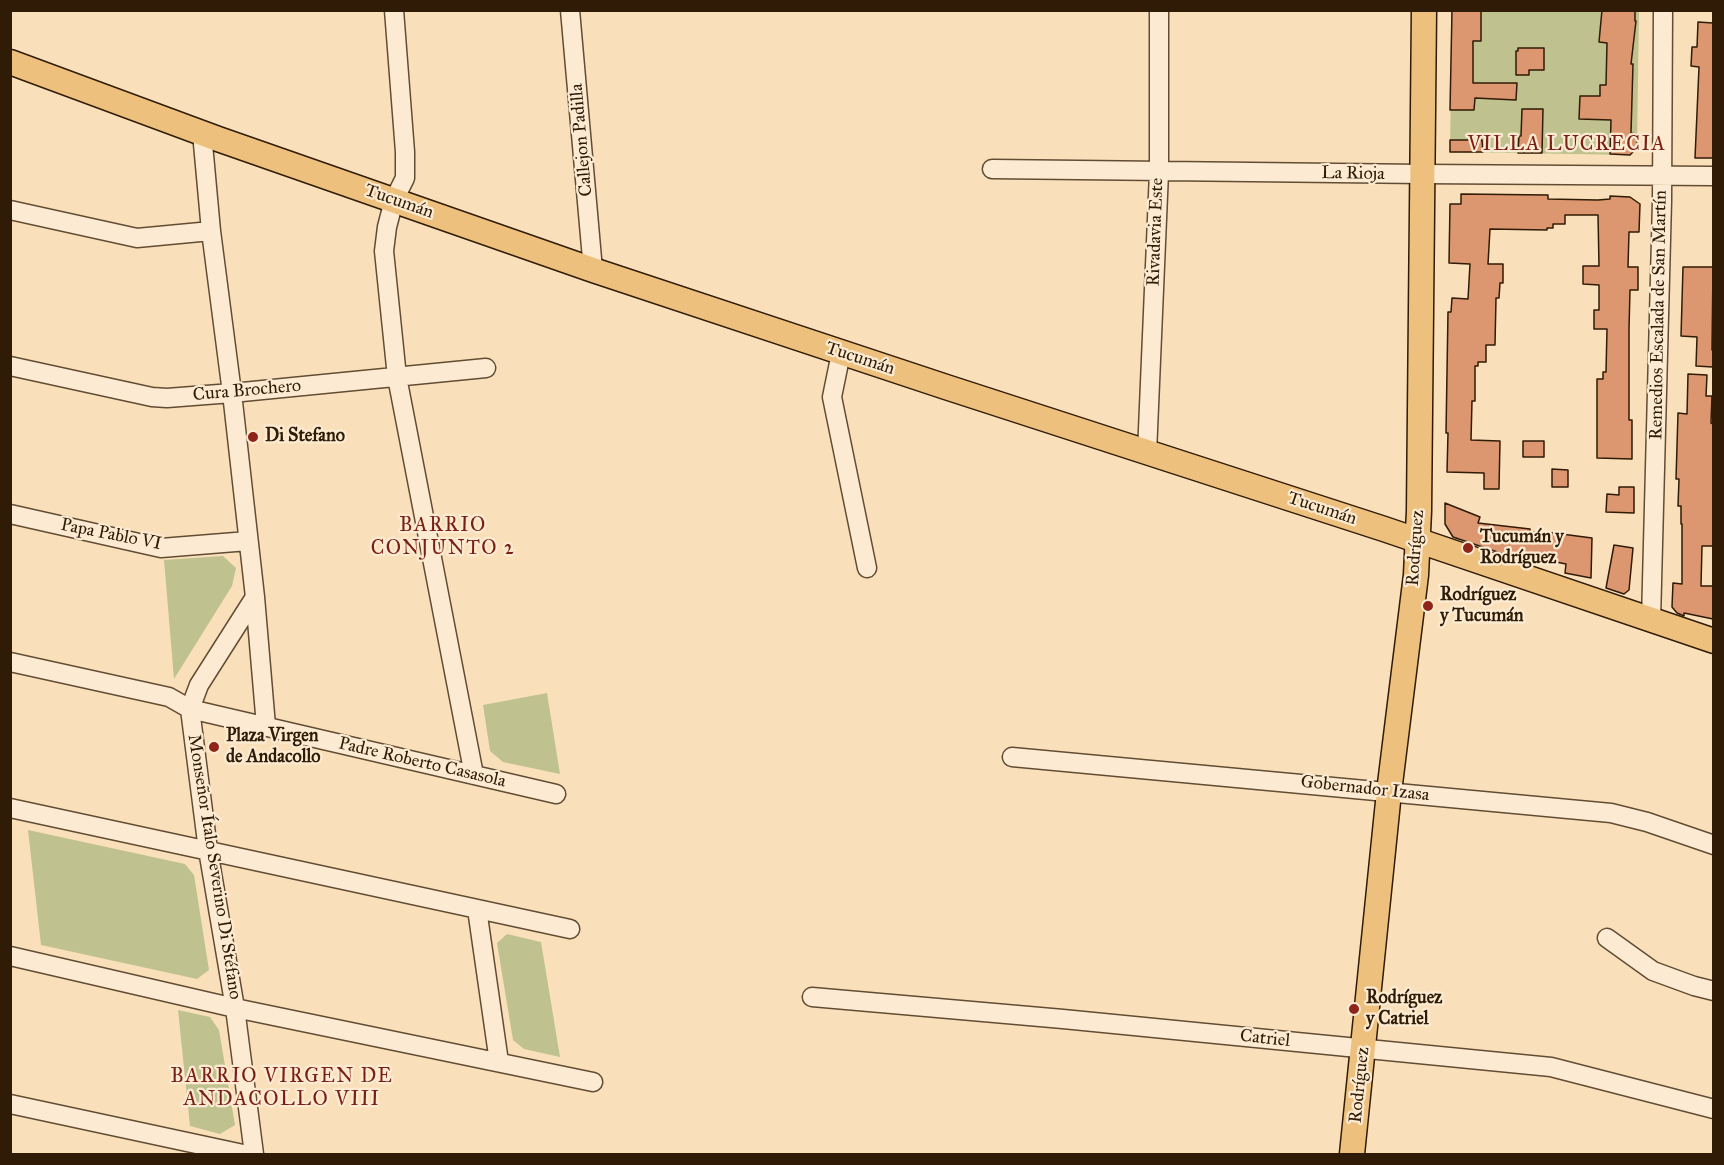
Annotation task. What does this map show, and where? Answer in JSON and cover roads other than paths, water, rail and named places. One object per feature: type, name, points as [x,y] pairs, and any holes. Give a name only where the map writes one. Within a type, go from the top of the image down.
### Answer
[{"type":"main road","name":"Rodríguez","points":[[1353,1155],[1389,792],[1416,574],[1419,511],[1424,10]]},
{"type":"main road","name":"Tucumán","points":[[10,62],[202,133],[593,270],[1418,541],[1713,641]]},
{"type":"street","points":[[394,10],[405,178],[394,200],[384,251],[397,377],[474,775]]},
{"type":"street","name":"Callejon Padilla","points":[[570,10],[593,270]]},
{"type":"street","name":"Rivadavia Este","points":[[1147,453],[1159,172],[1160,10]]},
{"type":"street","name":"Remedios Escalada de San Martín","points":[[1652,620],[1662,176],[1663,10]]},
{"type":"street","points":[[202,133],[211,231],[255,597],[266,726]]},
{"type":"street","name":"La Rioja","points":[[992,169],[1713,176]]},
{"type":"street","points":[[10,210],[137,238],[211,231]]},
{"type":"street","points":[[841,353],[832,397],[867,568]]},
{"type":"street","name":"Cura Brochero","points":[[10,366],[152,397],[167,398],[486,368]]},
{"type":"street","name":"Papa Pablo VI","points":[[10,514],[161,548],[248,541]]},
{"type":"street","name":"Monseñor Ítalo Severino Di Stéfano","points":[[254,1155],[235,1008],[208,850],[190,709],[199,685],[255,597]]},
{"type":"street","name":"Padre Roberto Casasola","points":[[10,662],[169,697],[190,709],[556,794]]},
{"type":"street","name":"Gobernador Izasa","points":[[1012,756],[1611,813],[1647,822],[1713,845]]},
{"type":"street","points":[[10,807],[570,929]]},
{"type":"street","points":[[477,909],[500,1062]]},
{"type":"street","points":[[1607,938],[1653,971],[1713,991]]},
{"type":"street","points":[[10,957],[235,1008],[592,1082]]},
{"type":"street","name":"Catriel","points":[[812,997],[1062,1018],[1551,1067],[1713,1109]]},
{"type":"street","points":[[10,1104],[243,1155]]},
{"type":"place","name":"Di Stefano","points":[[253,437]]},
{"type":"place","name":"Tucumán y Rodríguez","points":[[1468,548]]},
{"type":"place","name":"Rodríguez y Tucumán","points":[[1428,606]]},
{"type":"place","name":"Plaza Virgen de Andacollo","points":[[214,747]]},
{"type":"place","name":"Rodríguez y Catriel","points":[[1354,1009]]},
{"type":"district","name":"VILLA LUCRECIA","points":[[1567,145]]},
{"type":"district","name":"BARRIO CONJUNTO 2","points":[[443,538]]},
{"type":"district","name":"BARRIO VIRGEN DE ANDACOLLO VIII","points":[[282,1088]]}]
